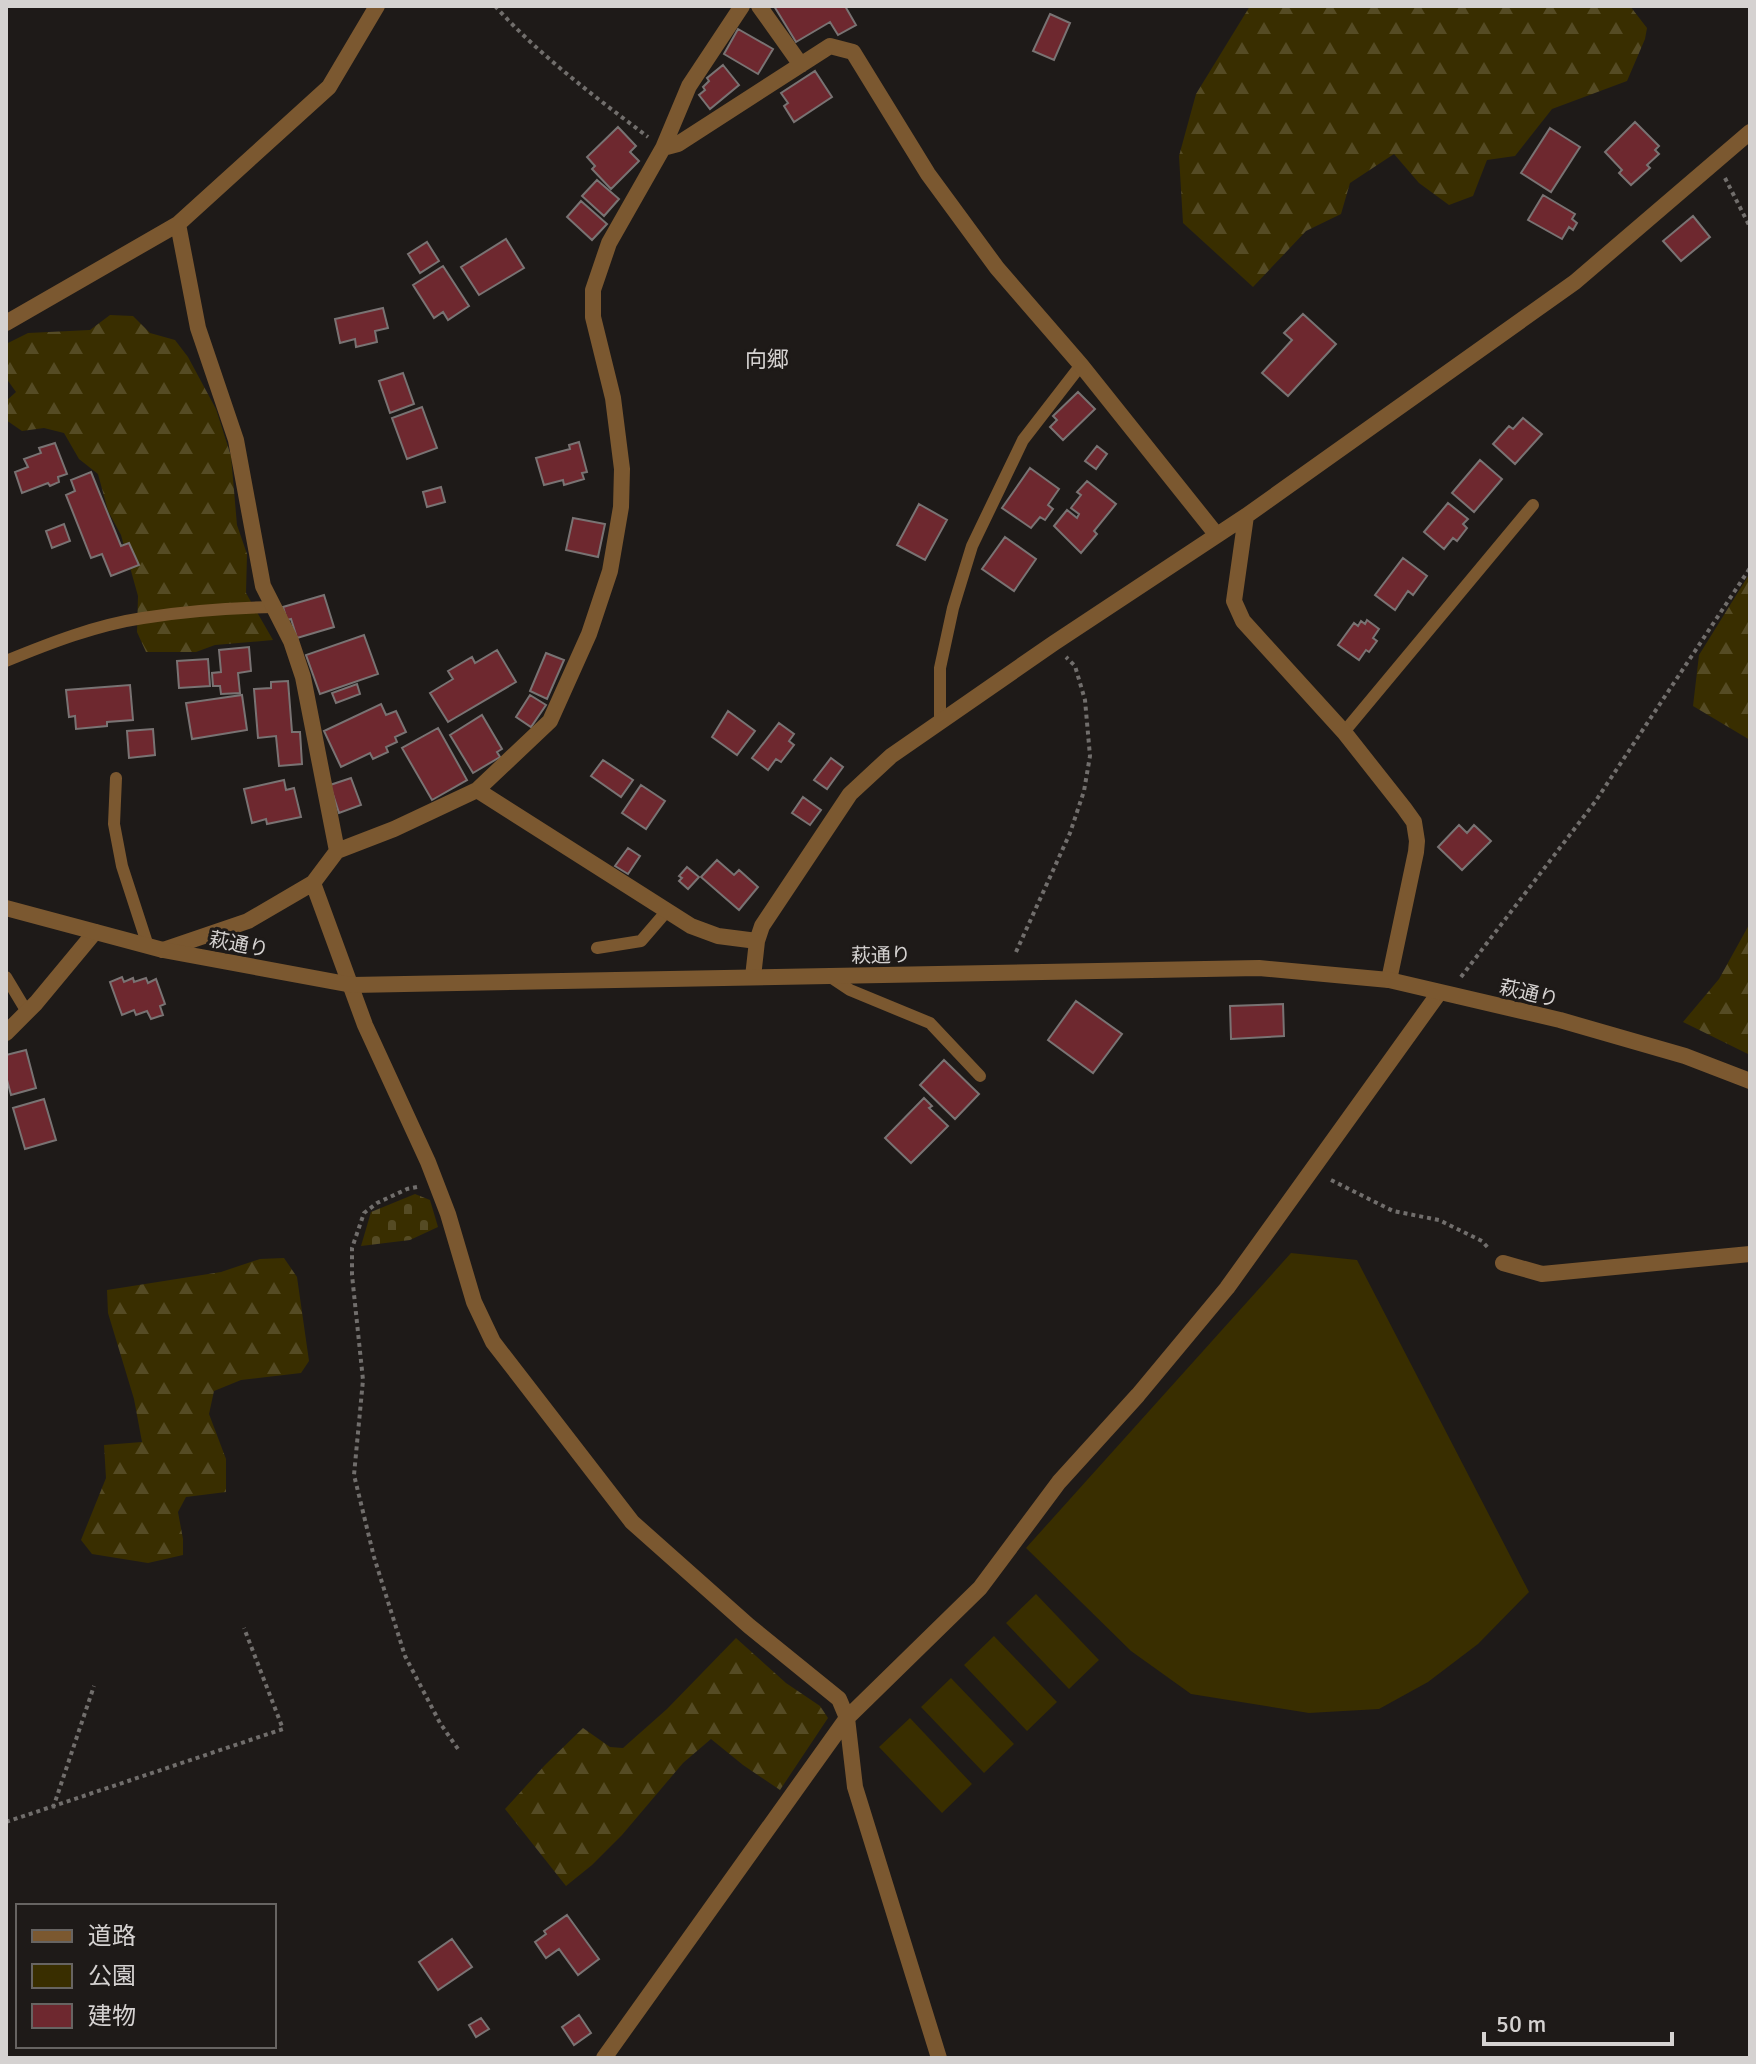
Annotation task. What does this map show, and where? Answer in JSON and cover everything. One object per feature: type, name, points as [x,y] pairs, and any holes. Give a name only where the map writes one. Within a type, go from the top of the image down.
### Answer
[{"type":"street","points":[[6,323],[178,224],[329,87],[377,6]]},
{"type":"street","points":[[156,948],[248,921],[313,883],[337,851],[394,829],[477,790],[550,721],[589,634],[610,571],[621,507],[622,469],[613,398],[593,317],[593,290],[609,243],[663,148],[689,86],[742,6]]},
{"type":"street","points":[[759,6],[801,65]]},
{"type":"street","points":[[663,148],[678,144],[830,46],[853,52],[936,186],[997,268],[1081,365],[1216,534]]},
{"type":"street","points":[[753,977],[762,926],[850,794],[891,756],[1246,516],[1575,282],[1750,132]]},
{"type":"street","points":[[178,224],[198,328],[236,440],[263,586],[291,641],[303,677],[337,851]]},
{"type":"street","points":[[1246,516],[1234,601],[1237,612],[1344,732],[1414,822],[1416,852],[1389,980]]},
{"type":"street","points":[[477,790],[691,926],[718,936],[757,941]]},
{"type":"street","points":[[313,883],[365,1025],[428,1162],[448,1214],[474,1302],[493,1342],[632,1522],[749,1626],[839,1699],[847,1718],[855,1787],[939,2058]]},
{"type":"street","name":"萩通り","points":[[6,908],[156,948],[352,985],[1259,968],[1389,980],[1560,1020],[1685,1056],[1750,1081]]},
{"type":"street","points":[[6,1033],[95,932]]},
{"type":"street","points":[[604,2058],[847,1718],[980,1588],[1059,1482],[1138,1395],[1227,1288],[1313,1166],[1444,994]]},
{"type":"street","points":[[1503,1263],[1542,1274],[1750,1254]]},
{"type":"lane","points":[[940,722],[940,668],[953,608],[972,546],[1023,440],[1081,365]]},
{"type":"lane","points":[[1344,732],[1533,505]]},
{"type":"lane","points":[[6,661],[45,645],[142,618],[274,607]]},
{"type":"lane","points":[[116,778],[114,824],[122,866],[156,948]]},
{"type":"lane","points":[[597,948],[641,941],[666,912]]},
{"type":"lane","points":[[828,976],[850,990],[930,1023],[980,1076]]},
{"type":"lane","points":[[6,977],[27,1012]]},
{"type":"path","points":[[495,6],[524,38],[663,148]]},
{"type":"path","points":[[1716,162],[1750,227]]},
{"type":"path","points":[[1444,994],[1595,802],[1750,568]]},
{"type":"path","points":[[1007,973],[1070,833],[1084,791],[1090,756],[1085,700],[1075,666],[1054,643]]},
{"type":"path","points":[[1313,1166],[1333,1182],[1393,1211],[1439,1220],[1482,1241],[1503,1263]]},
{"type":"path","points":[[435,1184],[407,1189],[377,1203],[364,1213],[357,1227],[352,1248],[352,1275],[363,1380],[354,1475],[374,1557],[405,1656],[440,1723],[460,1752]]},
{"type":"path","points":[[6,1822],[283,1729],[244,1628]]},
{"type":"path","points":[[53,1808],[94,1686]]},
{"type":"green space","points":[[1250,6],[1630,6],[1647,28],[1627,81],[1552,109],[1515,156],[1487,160],[1473,196],[1449,205],[1419,183],[1394,154],[1350,183],[1341,214],[1306,231],[1253,287],[1183,223],[1179,156],[1196,94]]},
{"type":"green space","points":[[110,315],[133,316],[150,333],[175,340],[188,357],[216,409],[231,456],[237,525],[247,554],[246,593],[273,640],[215,645],[196,652],[146,652],[137,632],[138,596],[121,535],[108,511],[98,474],[79,459],[64,433],[44,428],[22,431],[6,420],[6,401],[16,392],[6,378],[6,344],[28,333],[90,330]]},
{"type":"green space","points":[[1750,573],[1750,740],[1693,706],[1699,655]]},
{"type":"green space","points":[[1750,923],[1750,1055],[1683,1022],[1719,979]]},
{"type":"green space","points":[[415,1194],[430,1200],[438,1227],[410,1240],[361,1246],[371,1212]]},
{"type":"green space","points":[[1291,1253],[1357,1260],[1529,1592],[1478,1644],[1428,1682],[1379,1709],[1309,1713],[1191,1694],[1131,1651],[1026,1548]]},
{"type":"green space","points":[[284,1258],[297,1277],[309,1361],[301,1373],[241,1380],[214,1391],[209,1414],[226,1459],[226,1492],[186,1497],[178,1512],[183,1555],[148,1563],[92,1554],[81,1540],[106,1478],[104,1445],[142,1442],[134,1399],[108,1313],[107,1290],[221,1272],[260,1259]]},
{"type":"green space","points":[[1036,1594],[1099,1660],[1069,1689],[1006,1623]]},
{"type":"green space","points":[[994,1636],[1057,1702],[1027,1731],[964,1665]]},
{"type":"green space","points":[[736,1638],[786,1683],[820,1706],[828,1718],[780,1790],[711,1739],[683,1763],[622,1835],[566,1886],[505,1809],[583,1728],[610,1747],[623,1748],[667,1709]]},
{"type":"green space","points":[[951,1678],[1014,1744],[984,1773],[921,1707]]},
{"type":"green space","points":[[910,1718],[972,1784],[942,1813],[879,1747]]},
{"type":"building","points":[[774,6],[845,6],[856,25],[838,35],[830,22],[796,42]]},
{"type":"building","points":[[1050,14],[1070,23],[1054,60],[1033,51]]},
{"type":"building","points":[[738,29],[773,49],[758,74],[724,54]]},
{"type":"building","points":[[723,65],[739,85],[710,109],[699,95],[705,90],[703,87],[709,81],[707,78]]},
{"type":"building","points":[[815,71],[832,97],[794,122],[784,106],[788,103],[781,93]]},
{"type":"building","points":[[1635,122],[1659,146],[1655,150],[1659,154],[1647,165],[1650,168],[1631,185],[1605,152]]},
{"type":"building","points":[[618,127],[636,146],[630,152],[639,161],[611,189],[592,169],[595,166],[587,157]]},
{"type":"building","points":[[1550,128],[1580,147],[1551,192],[1521,173]]},
{"type":"building","points":[[597,180],[619,199],[604,216],[582,196]]},
{"type":"building","points":[[1543,195],[1575,214],[1572,219],[1577,223],[1573,230],[1569,227],[1562,239],[1528,220]]},
{"type":"building","points":[[581,201],[607,224],[592,240],[567,217]]},
{"type":"building","points":[[1693,216],[1710,237],[1681,261],[1663,241]]},
{"type":"building","points":[[506,239],[524,268],[479,295],[461,267]]},
{"type":"building","points":[[427,242],[439,261],[420,273],[408,254]]},
{"type":"building","points":[[443,266],[469,306],[448,320],[443,312],[434,318],[413,285]]},
{"type":"building","points":[[383,308],[388,328],[375,331],[377,342],[356,347],[355,339],[340,343],[335,319]]},
{"type":"building","points":[[1303,314],[1336,344],[1288,396],[1262,373],[1292,340],[1284,333]]},
{"type":"building","points":[[403,373],[414,404],[390,413],[379,381]]},
{"type":"building","points":[[1078,392],[1095,409],[1063,440],[1050,427],[1057,420],[1053,416]]},
{"type":"building","points":[[422,407],[437,448],[407,459],[392,418]]},
{"type":"building","points":[[1523,418],[1542,434],[1515,464],[1493,444],[1509,426],[1513,429]]},
{"type":"building","points":[[579,442],[587,472],[582,473],[584,479],[564,485],[563,480],[544,485],[536,458],[570,449],[569,445]]},
{"type":"building","points":[[55,443],[67,474],[58,477],[59,482],[50,486],[48,483],[22,493],[15,472],[28,467],[24,459],[41,453],[39,448]]},
{"type":"building","points":[[1097,446],[1107,454],[1096,469],[1085,461]]},
{"type":"building","points":[[1480,460],[1502,479],[1474,512],[1452,493]]},
{"type":"building","points":[[1030,468],[1059,489],[1048,505],[1053,509],[1045,520],[1040,517],[1031,528],[1002,508]]},
{"type":"building","points":[[91,472],[121,546],[129,543],[139,565],[111,576],[102,554],[91,558],[66,495],[75,491],[71,480]]},
{"type":"building","points":[[1087,481],[1116,504],[1081,553],[1054,526],[1067,510],[1077,518],[1079,514],[1071,508],[1081,495],[1077,492]]},
{"type":"building","points":[[441,487],[445,502],[427,507],[423,492]]},
{"type":"building","points":[[1448,503],[1468,519],[1463,524],[1467,528],[1457,541],[1453,538],[1444,549],[1424,532]]},
{"type":"building","points":[[919,504],[947,520],[925,560],[897,545]]},
{"type":"building","points":[[573,518],[605,524],[598,557],[566,550]]},
{"type":"building","points":[[64,524],[70,541],[52,548],[46,531]]},
{"type":"building","points":[[1005,537],[1036,559],[1014,591],[982,569]]},
{"type":"building","points":[[1403,558],[1427,576],[1413,595],[1408,591],[1395,610],[1375,595]]},
{"type":"building","points":[[324,595],[334,627],[297,638],[283,607]]},
{"type":"building","points":[[1367,620],[1379,629],[1373,638],[1377,641],[1359,660],[1338,645],[1354,623],[1358,626],[1361,621],[1365,624]]},
{"type":"building","points":[[364,635],[378,674],[320,694],[306,655]]},
{"type":"building","points":[[249,647],[251,671],[238,673],[240,693],[221,694],[220,686],[213,686],[212,673],[221,672],[219,650]]},
{"type":"building","points":[[497,650],[516,682],[448,722],[430,693],[453,679],[448,671],[472,657],[475,663]]},
{"type":"building","points":[[546,653],[564,660],[547,699],[530,691]]},
{"type":"building","points":[[208,659],[210,686],[179,688],[177,661]]},
{"type":"building","points":[[288,681],[292,732],[300,732],[302,764],[279,766],[276,736],[258,738],[254,689],[271,688],[271,682]]},
{"type":"building","points":[[357,684],[360,694],[336,703],[332,693]]},
{"type":"building","points":[[130,685],[133,720],[76,729],[75,716],[69,717],[66,690]]},
{"type":"building","points":[[242,695],[247,730],[192,739],[186,703]]},
{"type":"building","points":[[530,695],[546,705],[531,727],[516,717]]},
{"type":"building","points":[[381,704],[386,715],[396,711],[406,732],[395,737],[397,742],[386,747],[388,752],[373,759],[370,753],[341,767],[324,731]]},
{"type":"building","points":[[728,711],[755,731],[737,755],[712,737]]},
{"type":"building","points":[[482,715],[502,749],[497,752],[500,757],[473,773],[450,735]]},
{"type":"building","points":[[779,723],[794,734],[789,741],[794,745],[781,762],[776,759],[768,770],[752,758]]},
{"type":"building","points":[[438,728],[467,780],[432,800],[402,748]]},
{"type":"building","points":[[153,729],[155,755],[129,758],[127,731]]},
{"type":"building","points":[[831,758],[843,767],[827,789],[814,780]]},
{"type":"building","points":[[603,760],[633,780],[621,797],[591,776]]},
{"type":"building","points":[[351,778],[361,805],[339,813],[330,785]]},
{"type":"building","points":[[284,780],[286,790],[294,788],[301,817],[267,824],[266,819],[252,823],[244,789]]},
{"type":"building","points":[[641,785],[665,801],[646,829],[622,813]]},
{"type":"building","points":[[803,797],[821,810],[810,825],[792,813]]},
{"type":"building","points":[[1459,825],[1467,833],[1474,825],[1491,841],[1462,870],[1438,847]]},
{"type":"building","points":[[628,848],[640,856],[628,874],[615,866]]},
{"type":"building","points":[[717,860],[734,875],[739,870],[758,887],[739,910],[701,877]]},
{"type":"building","points":[[687,867],[699,877],[688,889],[679,881],[682,878],[679,876]]},
{"type":"building","points":[[122,977],[124,982],[146,978],[148,983],[156,979],[165,1004],[160,1006],[163,1015],[151,1019],[147,1011],[136,1015],[134,1010],[122,1015],[110,982]]},
{"type":"building","points":[[1076,1001],[1122,1034],[1093,1073],[1048,1040]]},
{"type":"building","points":[[1283,1004],[1284,1036],[1231,1039],[1230,1006]]},
{"type":"building","points":[[26,1050],[36,1088],[11,1095],[6,1076],[6,1055]]},
{"type":"building","points":[[944,1060],[979,1094],[955,1119],[920,1085]]},
{"type":"building","points":[[924,1098],[932,1106],[929,1108],[948,1126],[911,1163],[885,1138]]},
{"type":"building","points":[[44,1099],[56,1140],[25,1149],[13,1108]]},
{"type":"building","points":[[567,1915],[599,1959],[578,1975],[559,1949],[546,1958],[535,1942],[546,1934],[544,1931]]},
{"type":"building","points":[[452,1939],[472,1967],[438,1990],[419,1962]]},
{"type":"building","points":[[579,2015],[591,2033],[574,2045],[562,2027]]},
{"type":"building","points":[[481,2018],[489,2029],[476,2037],[469,2025]]},
{"type":"district","name":"向郷","points":[[767,359]]}]
